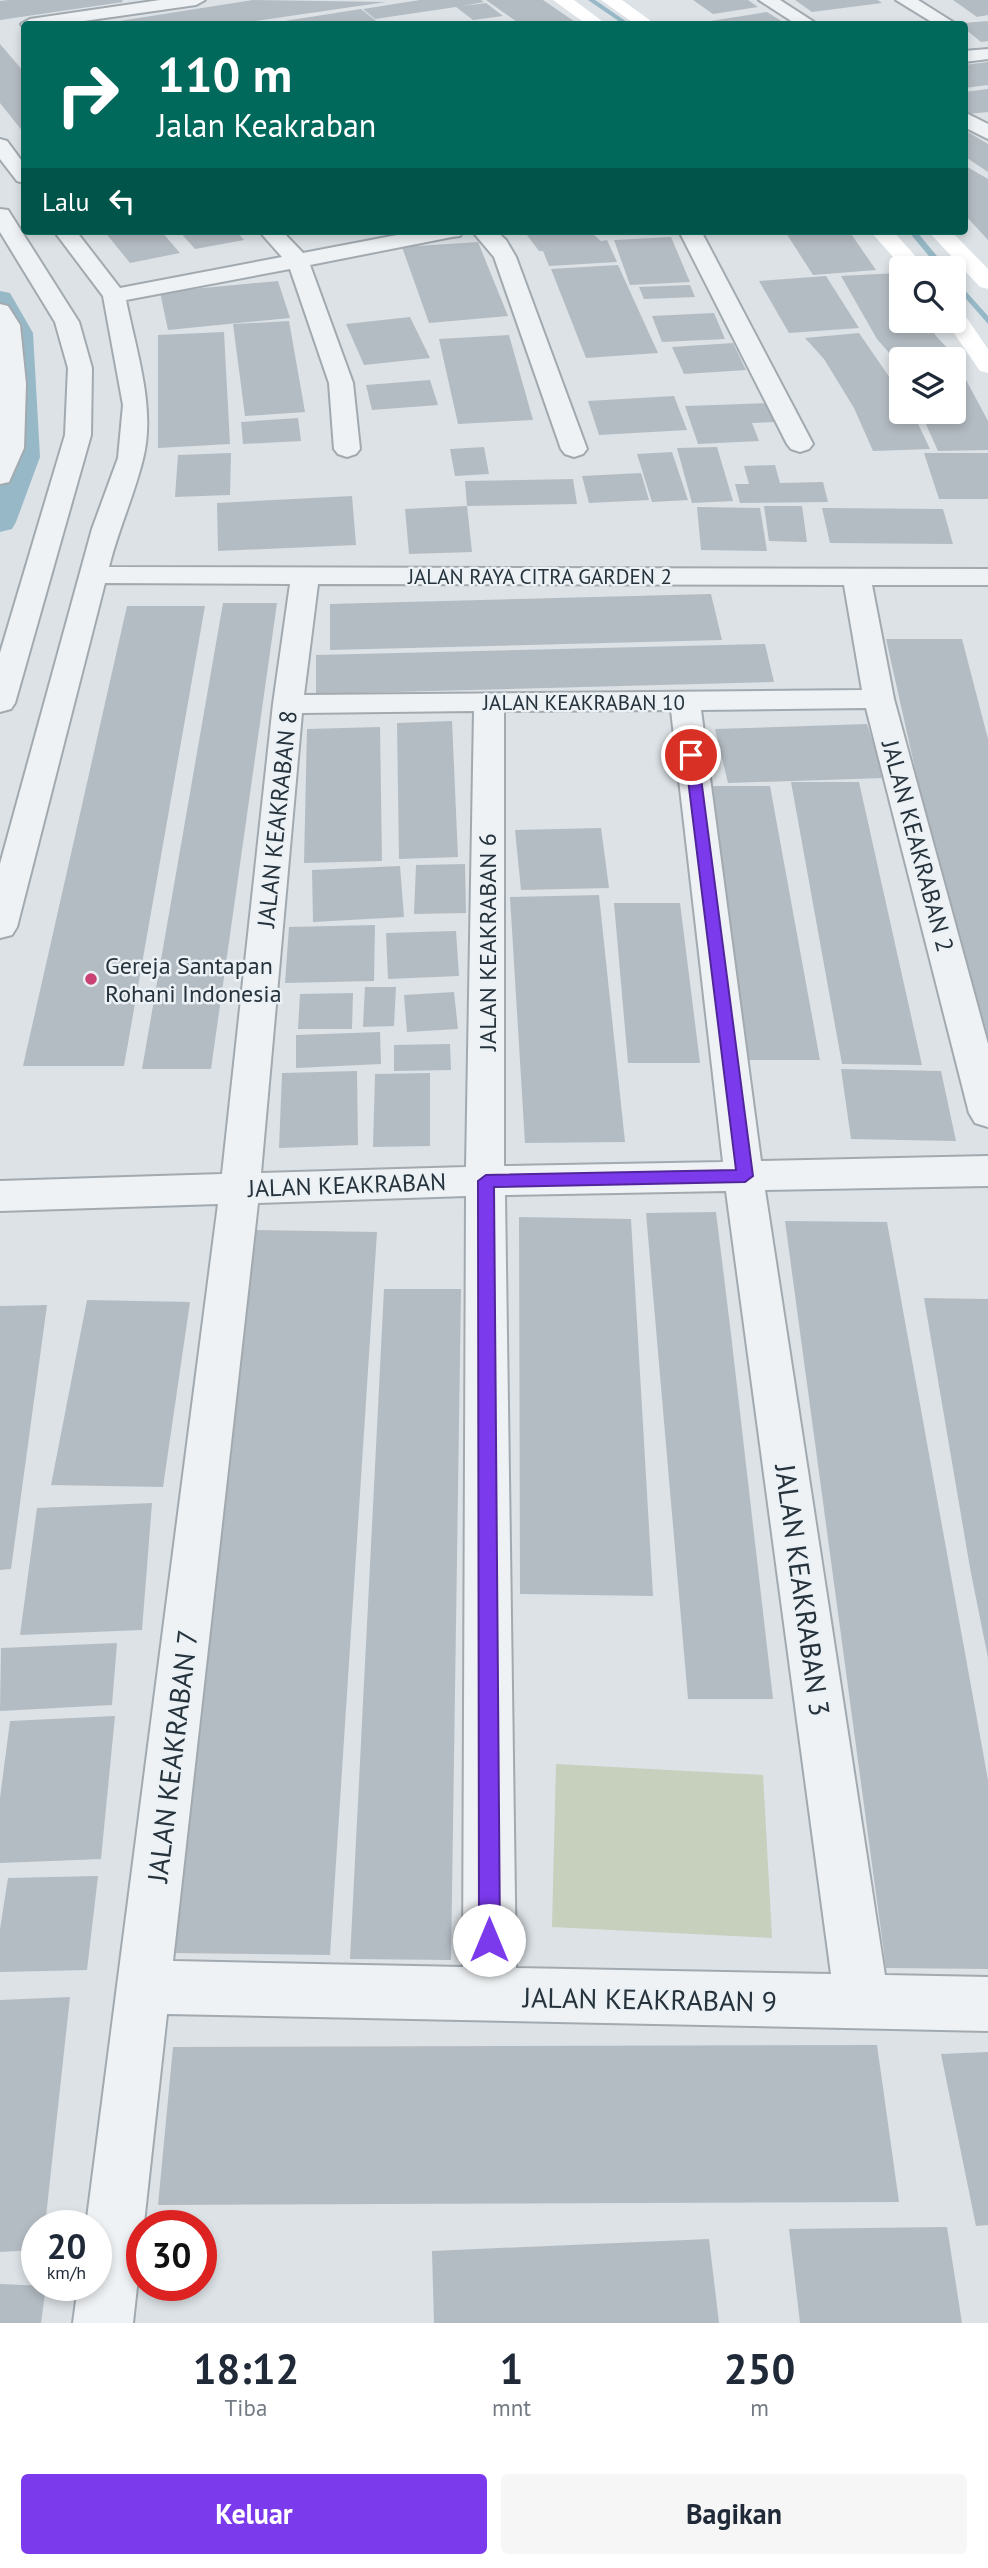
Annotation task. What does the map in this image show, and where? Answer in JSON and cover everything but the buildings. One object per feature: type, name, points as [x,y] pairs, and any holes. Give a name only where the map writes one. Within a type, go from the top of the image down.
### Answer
[{"type":"street","points":[[55,21],[196,0]]},
{"type":"street","points":[[562,0],[593,21]]},
{"type":"street","points":[[610,0],[642,21]]},
{"type":"street","points":[[768,0],[803,21]]},
{"type":"street","points":[[905,0],[942,21]]},
{"type":"street","points":[[968,56],[986,49]]},
{"type":"street","points":[[971,120],[988,133]]},
{"type":"street","points":[[0,145],[21,173]]},
{"type":"street","points":[[0,215],[67,321],[80,368],[78,435],[0,703]]},
{"type":"street","points":[[0,927],[105,529],[131,458],[135,405],[109,289],[68,235]]},
{"type":"street","points":[[109,289],[285,247],[355,235]]},
{"type":"street","points":[[285,247],[410,235]]},
{"type":"street","points":[[487,235],[505,257],[574,449]]},
{"type":"street","points":[[692,235],[800,444]]},
{"type":"street","points":[[885,235],[904,256]]},
{"type":"street","points":[[943,235],[988,282]]},
{"type":"street","points":[[285,247],[341,383],[347,449]]},
{"type":"street","points":[[0,312],[8,325],[14,384],[11,448],[0,476]]},
{"type":"street","points":[[966,333],[988,366]]},
{"type":"street","name":"JALAN RAYA CITRA GARDEN 2","points":[[93,575],[988,577]]},
{"type":"street","name":"JALAN KEAKRABAN 8","points":[[240,1188],[288,704],[305,576]]},
{"type":"street","name":"JALAN KEAKRABAN 2","points":[[857,577],[879,699],[988,1113]]},
{"type":"street","name":"JALAN KEAKRABAN 10","points":[[288,704],[879,699]]},
{"type":"street","name":"JALAN KEAKRABAN 3","points":[[684,702],[745,1176],[862,2003]]},
{"type":"street","name":"JALAN KEAKRABAN 6","points":[[489,703],[486,1181],[490,1996]]},
{"type":"street","name":"JALAN KEAKRABAN","points":[[0,1196],[486,1181],[988,1171]]},
{"type":"street","name":"JALAN KEAKRABAN 7","points":[[103,2323],[240,1188]]},
{"type":"street","name":"JALAN KEAKRABAN 9","points":[[144,1987],[988,2004]]},
{"type":"green space","points":[[556,1764],[763,1775],[772,1938],[552,1927]]},
{"type":"waterway","points":[[591,0],[622,21]]},
{"type":"waterway","points":[[915,235],[933,256]]},
{"type":"waterway","points":[[966,294],[988,321]]},
{"type":"waterway","points":[[0,299],[19,333],[24,457],[0,522]]},
{"type":"place","name":"Gereja Santapan Rohani Indonesia","points":[[91,979]]},
{"type":"route","points":[[489,1940],[486,1181],[745,1176],[691,755]]}]
